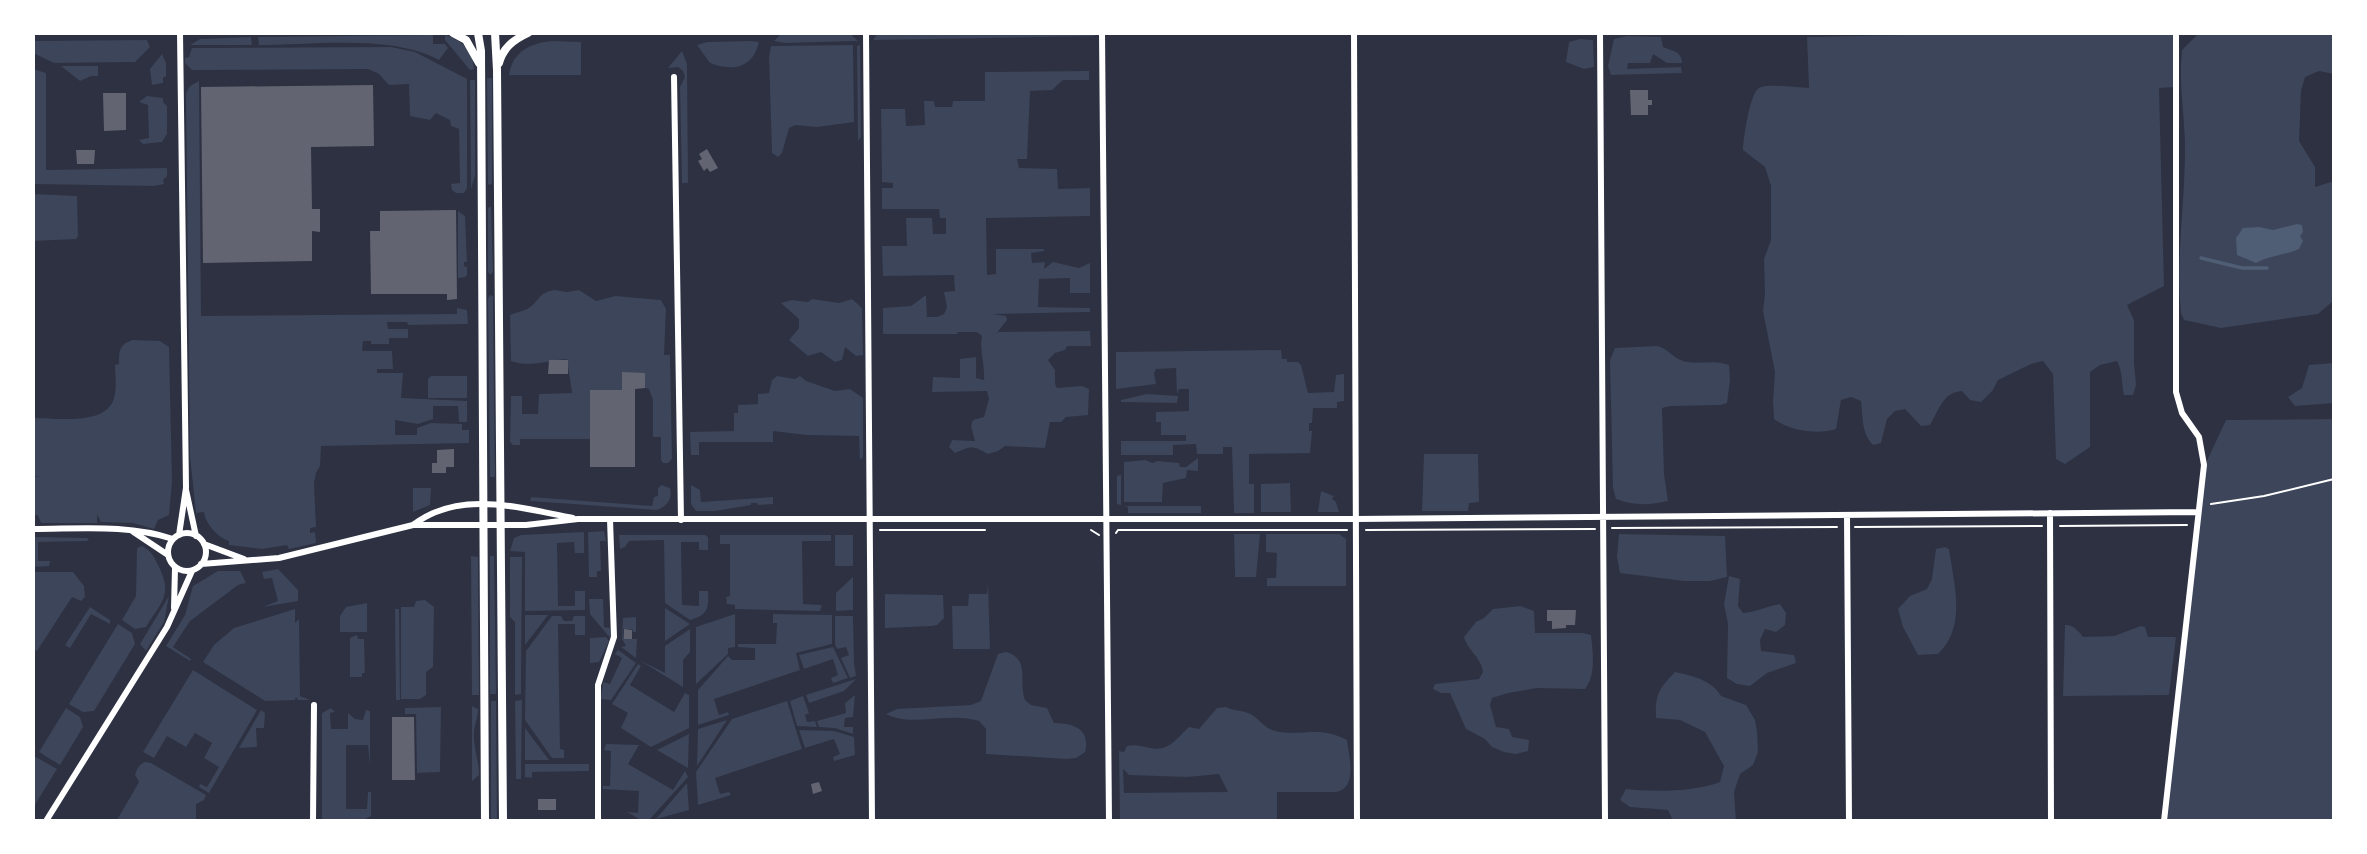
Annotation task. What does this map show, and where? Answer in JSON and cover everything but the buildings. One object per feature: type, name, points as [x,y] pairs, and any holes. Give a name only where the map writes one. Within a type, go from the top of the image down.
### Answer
[{"type":"street","points":[[180,33],[186,488],[196,536]]},
{"type":"street","points":[[453,33],[472,47],[481,66]]},
{"type":"street","points":[[478,33],[481,66],[485,821]]},
{"type":"street","points":[[495,33],[503,821]]},
{"type":"street","points":[[497,70],[510,43],[528,33]]},
{"type":"street","points":[[866,33],[872,821]]},
{"type":"street","points":[[1102,33],[1109,821]]},
{"type":"street","points":[[1354,33],[1357,821]]},
{"type":"street","points":[[1600,33],[1605,821]]},
{"type":"street","points":[[2164,821],[2204,465],[2199,437],[2182,413],[2176,392],[2176,33]]},
{"type":"street","points":[[674,77],[681,520]]},
{"type":"street","points":[[168,555],[169,545],[176,537],[186,488]]},
{"type":"street","points":[[412,525],[437,511],[483,503],[500,503],[578,519]]},
{"type":"street","points":[[175,568],[185,571],[201,564],[279,558],[412,525],[500,526],[546,524],[578,519],[1355,519],[2050,513],[2199,509]]},
{"type":"street","points":[[2050,513],[2051,821]]},
{"type":"street","points":[[1847,515],[1849,821]]},
{"type":"street","points":[[598,821],[598,685],[614,637],[610,519]]},
{"type":"street","points":[[33,529],[131,530],[176,537],[190,534],[204,544],[245,559]]},
{"type":"street","points":[[131,530],[168,555],[175,568],[174,610]]},
{"type":"street","points":[[201,564],[205,555],[204,544]]},
{"type":"street","points":[[46,821],[167,627],[192,570]]},
{"type":"street","points":[[313,821],[314,705]]},
{"type":"path","points":[[2199,509],[2334,479]]},
{"type":"path","points":[[2055,526],[2197,525]]},
{"type":"path","points":[[1854,527],[2042,526]]},
{"type":"path","points":[[1611,528],[1840,527]]},
{"type":"path","points":[[1366,530],[1596,528]]},
{"type":"path","points":[[880,530],[985,530]]},
{"type":"path","points":[[1091,530],[1096,535],[1101,535]]},
{"type":"path","points":[[1115,535],[1118,530],[1343,530]]},
{"type":"shaded area","points":[[782,33],[849,33],[858,41],[774,41]]},
{"type":"shaded area","points":[[878,33],[1093,33],[1095,36],[873,40]]},
{"type":"shaded area","points":[[2175,33],[2175,87],[2159,88],[2164,286],[2127,305],[2134,320],[2136,385],[2133,395],[2124,395],[2117,361],[2100,365],[2090,372],[2090,447],[2065,464],[2056,459],[2053,374],[2043,361],[1998,380],[1993,390],[1981,402],[1970,400],[1962,391],[1950,395],[1942,403],[1930,425],[1921,426],[1905,409],[1895,411],[1887,419],[1881,443],[1873,445],[1864,430],[1861,401],[1851,397],[1841,400],[1836,429],[1804,431],[1780,423],[1774,419],[1775,372],[1763,311],[1764,259],[1771,240],[1771,186],[1765,167],[1743,150],[1748,117],[1756,91],[1769,86],[1809,88],[1807,37]]},
{"type":"shaded area","points":[[2198,34],[2334,34],[2334,74],[2319,71],[2305,77],[2301,91],[2299,141],[2315,167],[2315,187],[2334,181],[2334,294],[2332,302],[2318,314],[2221,328],[2184,320],[2181,313],[2180,254],[2185,157],[2182,50]]},
{"type":"shaded area","points":[[433,35],[433,44],[445,44],[448,48],[439,60],[420,52],[376,44],[259,45],[258,37]]},
{"type":"shaded area","points":[[445,35],[466,47],[474,69],[470,70],[445,40]]},
{"type":"shaded area","points":[[1627,36],[1661,37],[1663,47],[1678,54],[1682,63],[1667,63],[1653,54],[1650,63],[1628,63],[1627,69],[1681,67],[1682,73],[1611,75],[1608,66],[1614,39]]},
{"type":"shaded area","points":[[251,37],[252,45],[190,45],[200,39]]},
{"type":"shaded area","points":[[147,40],[150,47],[135,62],[54,63],[33,53],[33,41]]},
{"type":"shaded area","points":[[1593,40],[1594,67],[1584,69],[1566,62],[1569,42]]},
{"type":"shaded area","points":[[553,41],[581,42],[581,75],[509,75],[514,60],[524,50]]},
{"type":"shaded area","points":[[707,42],[759,42],[752,58],[741,66],[734,67],[710,63],[697,45]]},
{"type":"shaded area","points":[[853,45],[854,122],[817,127],[795,125],[789,128],[782,153],[778,157],[772,153],[769,57],[771,46]]},
{"type":"shaded area","points":[[860,45],[861,137],[858,141],[857,46]]},
{"type":"shaded area","points":[[391,47],[415,52],[467,79],[467,188],[464,193],[456,193],[451,184],[460,183],[459,129],[451,126],[450,120],[436,113],[430,120],[410,116],[409,84],[389,85],[379,74],[368,69],[192,70],[185,63],[185,58],[189,57],[192,48]]},
{"type":"shaded area","points":[[682,51],[687,64],[688,183],[682,183],[680,87],[685,77],[678,67],[668,68]]},
{"type":"shaded area","points":[[162,54],[166,63],[166,76],[163,83],[152,85],[150,69]]},
{"type":"shaded area","points":[[61,66],[98,66],[98,76],[80,81]]},
{"type":"shaded area","points":[[33,69],[46,73],[46,170],[167,168],[164,184],[33,184]]},
{"type":"shaded area","points":[[1089,71],[1089,80],[1063,80],[1052,90],[1030,91],[1027,159],[1017,159],[1019,168],[1057,169],[1058,189],[1090,188],[1090,216],[986,218],[987,275],[996,274],[996,249],[1044,249],[1031,253],[1032,263],[1045,262],[1044,269],[1053,262],[1079,268],[1090,263],[1090,293],[1070,293],[1070,278],[1039,279],[1038,307],[1090,308],[1090,312],[992,314],[1006,316],[1007,320],[996,334],[1090,331],[1091,346],[1067,346],[1048,360],[1055,370],[1057,388],[1082,386],[1089,389],[1088,415],[1050,422],[1045,448],[1005,446],[988,454],[972,448],[955,453],[949,447],[952,440],[975,441],[971,426],[973,420],[984,417],[989,399],[987,391],[932,392],[933,377],[960,378],[960,359],[976,357],[976,378],[984,380],[982,336],[977,332],[883,334],[883,308],[911,306],[926,295],[927,317],[937,317],[944,314],[947,307],[944,292],[955,291],[954,275],[883,276],[882,246],[907,246],[906,218],[932,218],[933,234],[946,234],[946,218],[940,218],[939,209],[882,209],[882,188],[893,188],[893,183],[882,182],[881,109],[905,109],[906,126],[925,125],[924,101],[934,101],[935,107],[952,107],[953,101],[985,101],[985,72]]},
{"type":"shaded area","points":[[487,78],[492,78],[490,185],[488,184]]},
{"type":"shaded area","points":[[470,80],[475,80],[475,176],[471,189]]},
{"type":"shaded area","points":[[199,81],[201,316],[457,314],[457,308],[467,310],[468,324],[408,325],[407,322],[387,322],[388,329],[408,329],[408,338],[389,338],[389,344],[363,341],[362,351],[392,351],[393,369],[377,369],[377,373],[403,373],[401,398],[467,401],[467,422],[459,422],[458,406],[433,406],[433,419],[418,424],[395,420],[395,435],[417,435],[417,428],[431,423],[462,424],[462,430],[469,430],[469,443],[321,446],[320,466],[314,483],[316,527],[310,528],[310,533],[315,532],[316,543],[289,549],[287,545],[262,549],[229,545],[229,541],[209,525],[204,512],[196,513],[190,456],[186,93],[190,86]]},
{"type":"shaded area","points":[[147,96],[163,98],[167,106],[167,134],[162,142],[143,144],[139,140],[149,138],[148,105],[139,102]]},
{"type":"shaded area","points":[[33,194],[77,196],[76,239],[33,241]]},
{"type":"shaded area","points":[[491,206],[493,272],[490,275],[488,208]]},
{"type":"shaded area","points":[[458,211],[465,216],[467,262],[464,262],[464,266],[467,267],[467,275],[458,278]]},
{"type":"shaded area","points":[[2302,225],[2303,232],[2299,249],[2256,263],[2237,255],[2236,238],[2243,228],[2273,230]]},
{"type":"shaded area","points":[[555,290],[579,290],[596,301],[615,296],[661,300],[666,309],[664,355],[670,355],[672,459],[668,463],[661,460],[661,437],[653,437],[653,400],[649,389],[645,388],[645,373],[622,373],[622,390],[590,390],[590,439],[520,439],[520,445],[510,442],[511,396],[522,396],[522,414],[538,414],[539,394],[572,393],[567,359],[532,364],[511,361],[510,315],[531,307],[541,295]]},
{"type":"shaded area","points":[[490,295],[493,296],[495,477],[490,477]]},
{"type":"shaded area","points":[[812,299],[839,303],[852,299],[862,308],[863,355],[856,356],[845,347],[842,360],[835,362],[821,352],[808,356],[789,340],[799,328],[799,319],[781,303],[792,300],[808,302]]},
{"type":"shaded area","points":[[133,340],[160,341],[169,347],[172,482],[169,515],[158,520],[154,529],[133,523],[101,522],[97,514],[97,523],[41,523],[38,515],[33,515],[33,477],[41,476],[33,476],[33,418],[67,419],[102,413],[114,398],[115,365],[119,364],[121,349]]},
{"type":"shaded area","points":[[1658,346],[1683,361],[1729,365],[1727,403],[1662,408],[1664,474],[1668,501],[1635,504],[1616,499],[1613,488],[1610,360],[1615,348]]},
{"type":"shaded area","points":[[1281,350],[1282,359],[1301,365],[1308,393],[1334,392],[1336,375],[1344,374],[1344,401],[1337,402],[1337,408],[1313,408],[1312,423],[1309,423],[1309,431],[1312,431],[1310,453],[1249,454],[1249,484],[1254,484],[1254,513],[1234,513],[1232,447],[1223,447],[1223,454],[1197,454],[1196,444],[1173,445],[1173,455],[1121,455],[1121,441],[1186,441],[1186,435],[1161,435],[1161,422],[1156,422],[1156,412],[1189,411],[1189,389],[1179,389],[1177,394],[1176,368],[1156,369],[1156,384],[1116,389],[1116,352]]},
{"type":"shaded area","points":[[2334,363],[2334,403],[2295,406],[2288,397],[2302,388],[2309,365]]},
{"type":"shaded area","points":[[431,376],[467,376],[467,398],[428,398],[428,379]]},
{"type":"shaded area","points":[[777,376],[795,379],[800,376],[806,381],[835,391],[850,389],[863,398],[863,457],[860,460],[859,436],[773,431],[773,442],[699,442],[699,455],[691,455],[690,432],[734,431],[734,413],[738,413],[738,405],[758,404],[758,394],[769,393],[772,380]]},
{"type":"shaded area","points":[[1147,394],[1178,396],[1177,403],[1121,402]]},
{"type":"shaded area","points":[[2334,419],[2334,821],[2165,821],[2205,465],[2226,420]]},
{"type":"shaded area","points":[[1424,454],[1478,454],[1479,502],[1469,503],[1468,511],[1422,511]]},
{"type":"shaded area","points":[[1198,458],[1198,471],[1187,470],[1186,478],[1163,483],[1162,502],[1124,502],[1124,462],[1145,460],[1153,463],[1179,463],[1180,467],[1186,467]]},
{"type":"shaded area","points":[[1121,475],[1121,505],[1117,504],[1117,476]]},
{"type":"shaded area","points":[[1290,483],[1291,512],[1261,512],[1261,484]]},
{"type":"shaded area","points":[[661,485],[670,488],[671,496],[666,504],[657,510],[530,501],[531,497],[652,506]]},
{"type":"shaded area","points":[[691,485],[700,490],[701,502],[773,497],[773,504],[751,503],[715,511],[696,511],[691,504]]},
{"type":"shaded area","points":[[413,488],[431,488],[430,505],[413,512]]},
{"type":"shaded area","points":[[1321,491],[1334,496],[1332,499],[1339,512],[1318,512]]},
{"type":"shaded area","points":[[1124,506],[1201,506],[1201,513],[1128,513],[1128,507]]},
{"type":"shaded area","points":[[604,531],[606,541],[600,541],[601,571],[597,571],[597,577],[589,577],[588,532]]},
{"type":"shaded area","points":[[584,532],[584,553],[575,553],[574,542],[557,543],[558,606],[575,606],[575,591],[585,591],[585,610],[525,611],[525,552],[510,551],[514,538],[521,535]]},
{"type":"shaded area","points":[[1234,534],[1260,534],[1256,577],[1235,577]]},
{"type":"shaded area","points":[[1266,534],[1339,534],[1346,539],[1346,586],[1267,586],[1267,578],[1276,578],[1277,553],[1266,552]]},
{"type":"shaded area","points":[[1619,534],[1725,536],[1727,577],[1710,581],[1684,581],[1620,573],[1617,557]]},
{"type":"shaded area","points":[[619,535],[708,537],[708,550],[699,550],[699,542],[681,542],[682,605],[699,606],[699,591],[708,591],[704,613],[690,620],[665,603],[664,540],[629,541],[620,549]]},
{"type":"shaded area","points":[[720,535],[831,535],[831,541],[802,541],[803,604],[822,605],[820,611],[735,609],[735,605],[727,604],[726,597],[730,596],[730,544],[720,544]]},
{"type":"shaded area","points":[[835,535],[853,535],[853,566],[835,566]]},
{"type":"shaded area","points":[[33,537],[87,538],[89,541],[38,542],[38,561],[50,561],[49,566],[33,567]]},
{"type":"shaded area","points":[[142,546],[156,560],[163,577],[165,592],[146,627],[135,629],[122,620],[136,596],[137,548]]},
{"type":"shaded area","points":[[1936,549],[1949,549],[1955,590],[1956,618],[1953,631],[1938,654],[1918,655],[1903,627],[1898,609],[1910,596],[1927,589],[1932,579]]},
{"type":"shaded area","points":[[471,556],[478,557],[479,695],[472,695]]},
{"type":"shaded area","points":[[490,556],[494,556],[496,694],[490,694]]},
{"type":"shaded area","points":[[510,557],[522,557],[521,694],[515,695],[515,622],[510,617]]},
{"type":"shaded area","points":[[278,569],[298,590],[298,601],[263,607],[278,601],[272,578],[264,579],[262,572]]},
{"type":"shaded area","points":[[218,571],[240,571],[246,583],[238,585],[190,621],[173,647],[191,659],[190,661],[166,646],[185,615],[193,586]]},
{"type":"shaded area","points":[[33,572],[73,572],[84,586],[85,597],[81,601],[72,597],[37,651],[33,649]]},
{"type":"shaded area","points":[[1729,576],[1740,579],[1738,606],[1743,613],[1780,604],[1786,613],[1785,625],[1776,632],[1765,629],[1760,640],[1761,651],[1794,655],[1796,663],[1767,673],[1750,686],[1737,684],[1727,678],[1728,624],[1724,604]]},
{"type":"shaded area","points":[[853,577],[853,610],[836,611],[836,593]]},
{"type":"shaded area","points":[[988,583],[990,649],[953,649],[952,606],[968,606],[969,594],[987,594]]},
{"type":"shaded area","points":[[885,594],[943,595],[944,618],[932,626],[885,628]]},
{"type":"shaded area","points":[[169,596],[164,622],[146,651],[140,644]]},
{"type":"shaded area","points":[[589,599],[603,599],[604,627],[610,628],[611,639],[590,614]]},
{"type":"shaded area","points":[[425,600],[434,607],[433,667],[426,672],[426,695],[420,699],[401,699],[401,607],[414,607],[416,601]]},
{"type":"shaded area","points":[[367,603],[367,632],[340,632],[340,616],[346,607]]},
{"type":"shaded area","points":[[1521,606],[1534,611],[1535,633],[1591,635],[1593,664],[1585,689],[1537,688],[1492,698],[1490,705],[1496,727],[1509,729],[1512,737],[1529,740],[1528,751],[1516,754],[1492,747],[1485,739],[1466,729],[1450,693],[1433,689],[1435,684],[1479,679],[1483,672],[1482,667],[1464,637],[1476,622],[1493,609]]},
{"type":"shaded area","points":[[90,607],[110,620],[110,624],[91,614],[70,648],[65,645]]},
{"type":"shaded area","points":[[665,608],[690,624],[665,641]]},
{"type":"shaded area","points":[[295,609],[295,623],[299,619],[300,696],[310,700],[298,700],[296,697],[295,700],[265,701],[203,662],[214,645],[234,628]]},
{"type":"shaded area","points":[[395,609],[399,609],[400,700],[396,700]]},
{"type":"shaded area","points":[[735,614],[735,647],[728,648],[728,654],[696,684],[696,627]]},
{"type":"shaded area","points":[[773,614],[832,615],[832,644],[796,653],[800,670],[714,699],[719,715],[728,712],[729,715],[698,725],[698,690],[728,656],[732,660],[755,660],[755,648],[738,647],[738,644],[776,644],[777,623],[773,623]]},
{"type":"shaded area","points":[[525,615],[548,615],[525,645]]},
{"type":"shaded area","points":[[552,616],[561,616],[564,621],[572,621],[574,616],[585,616],[585,635],[575,635],[575,624],[558,624],[560,749],[564,750],[564,758],[552,758],[525,720],[526,651]]},
{"type":"shaded area","points":[[835,616],[853,616],[856,676],[850,678],[841,658],[849,655],[846,647],[837,649],[835,644]]},
{"type":"shaded area","points":[[636,617],[636,632],[623,629],[624,639],[637,639],[636,658],[621,647],[626,646],[622,639],[623,618]]},
{"type":"shaded area","points":[[118,624],[132,633],[135,644],[94,711],[83,712],[69,704]]},
{"type":"shaded area","points":[[2065,625],[2075,628],[2083,637],[2114,636],[2141,626],[2145,627],[2148,637],[2176,637],[2169,695],[2063,696]]},
{"type":"shaded area","points":[[690,629],[690,652],[683,660],[683,687],[639,660],[665,673],[665,646]]},
{"type":"shaded area","points":[[357,635],[358,639],[364,639],[365,673],[362,673],[362,677],[350,677],[350,638]]},
{"type":"shaded area","points":[[606,637],[609,641],[599,662],[590,663],[590,638]]},
{"type":"shaded area","points":[[833,647],[848,678],[833,683],[831,678],[838,675],[833,659],[804,669],[799,655]]},
{"type":"shaded area","points":[[618,650],[636,663],[611,700],[601,699],[603,682],[610,684],[622,658],[615,654]]},
{"type":"shaded area","points":[[1006,652],[1014,655],[1021,665],[1025,700],[1031,705],[1047,708],[1054,723],[1068,724],[1079,729],[1085,738],[1085,752],[1076,758],[1067,759],[986,754],[986,729],[979,721],[967,718],[907,720],[886,714],[897,709],[971,705],[981,701],[998,654]]},
{"type":"shaded area","points":[[638,664],[641,666],[630,685],[674,712],[685,693],[689,695],[689,728],[651,747],[621,728],[628,713],[612,704]]},
{"type":"shaded area","points":[[193,670],[257,710],[209,793],[199,787],[200,784],[207,787],[219,767],[204,758],[212,743],[195,733],[186,747],[167,736],[154,758],[143,752]]},
{"type":"shaded area","points":[[1675,672],[1701,680],[1713,686],[1721,696],[1746,705],[1755,720],[1758,752],[1753,765],[1740,774],[1734,792],[1736,821],[1673,821],[1668,810],[1630,807],[1620,800],[1626,789],[1674,790],[1698,788],[1720,782],[1724,766],[1705,732],[1680,720],[1656,718],[1659,692]]},
{"type":"shaded area","points":[[856,679],[844,691],[809,703],[806,695]]},
{"type":"shaded area","points":[[855,695],[853,717],[845,718],[844,727],[853,727],[853,734],[835,728],[819,727],[817,721],[846,713],[845,703]]},
{"type":"shaded area","points":[[803,696],[809,713],[805,715],[807,722],[815,721],[817,727],[797,726],[790,701]]},
{"type":"shaded area","points":[[522,700],[521,779],[516,779],[515,701]]},
{"type":"shaded area","points":[[491,701],[496,701],[497,821],[491,821]]},
{"type":"shaded area","points":[[787,701],[802,749],[715,778],[720,794],[729,792],[731,795],[698,805],[696,772],[732,719]]},
{"type":"shaded area","points":[[472,706],[478,709],[474,737],[479,775],[472,781]]},
{"type":"shaded area","points":[[441,707],[440,772],[417,773],[416,714],[405,714],[405,708]]},
{"type":"shaded area","points":[[1226,707],[1248,713],[1275,731],[1327,733],[1347,740],[1350,778],[1347,784],[1336,792],[1277,792],[1277,821],[1120,821],[1119,751],[1124,752],[1130,745],[1157,749],[1168,746],[1189,727],[1199,729],[1217,708]],"holes":[[[1123,769],[1129,775],[1187,777],[1219,774],[1228,792],[1124,793]]]},
{"type":"shaded area","points":[[66,708],[80,717],[83,727],[60,765],[39,752]]},
{"type":"shaded area","points":[[331,708],[335,712],[330,713],[331,729],[348,729],[348,713],[355,719],[363,720],[366,710],[370,711],[370,765],[368,745],[346,745],[346,809],[367,809],[368,792],[371,792],[371,816],[361,821],[322,821],[322,713]]},
{"type":"shaded area","points":[[261,710],[265,713],[264,728],[256,728],[257,747],[239,748]]},
{"type":"shaded area","points":[[727,720],[697,766],[698,729]]},
{"type":"shaded area","points":[[525,728],[549,760],[525,760]]},
{"type":"shaded area","points":[[799,730],[834,731],[854,737],[855,755],[834,761],[833,757],[840,754],[834,739],[805,748]]},
{"type":"shaded area","points":[[689,734],[688,768],[657,750]]},
{"type":"shaded area","points":[[606,744],[639,745],[628,764],[673,790],[685,771],[688,777],[649,820],[643,821],[627,812],[638,813],[639,791],[603,789],[603,786],[610,786],[611,751],[604,750]]},
{"type":"shaded area","points":[[36,757],[57,769],[33,808],[33,761]]},
{"type":"shaded area","points":[[145,762],[206,795],[204,800],[196,804],[196,821],[109,821],[117,820],[139,782],[135,775],[137,769]]},
{"type":"shaded area","points":[[525,764],[589,764],[589,771],[532,772],[532,778],[525,777]]},
{"type":"shaded area","points":[[687,783],[689,810],[656,819]]},
{"type":"waterway","points":[[2201,258],[2242,268],[2267,268]]}]
